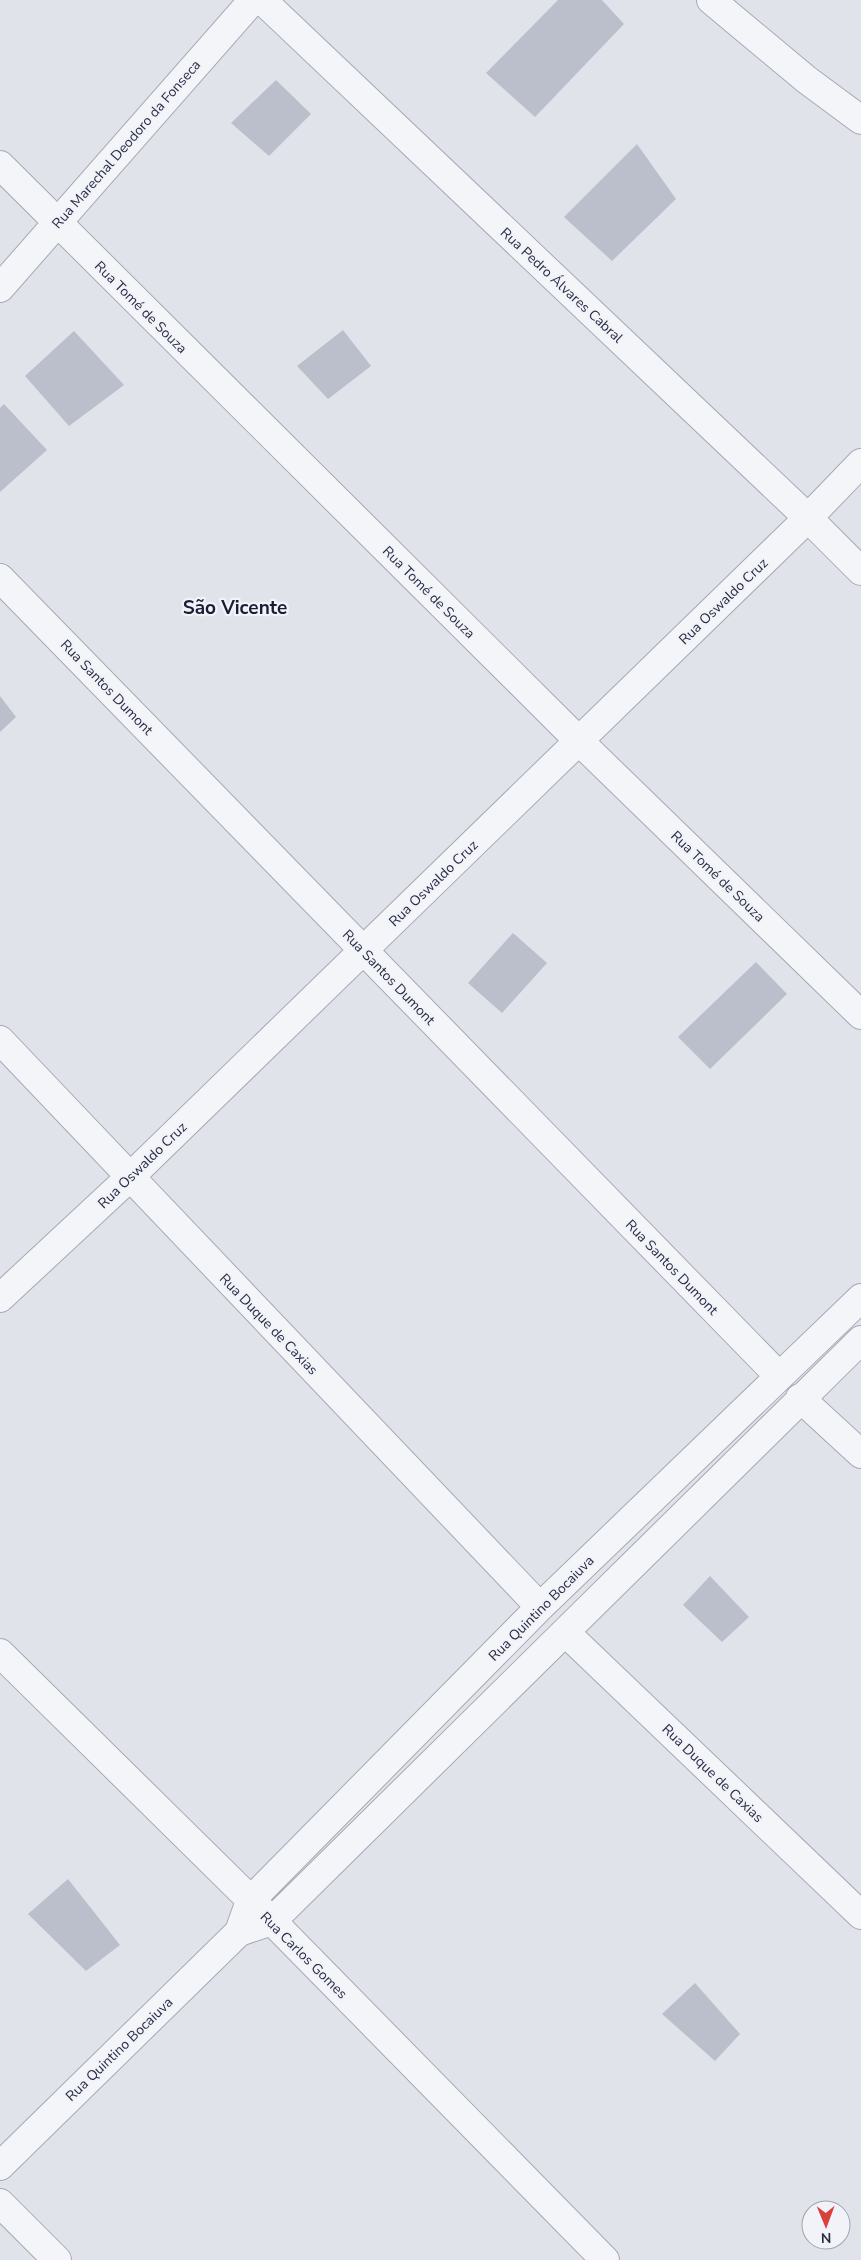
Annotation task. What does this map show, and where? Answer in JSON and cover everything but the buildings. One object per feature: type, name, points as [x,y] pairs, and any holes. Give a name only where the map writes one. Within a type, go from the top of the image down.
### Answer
[{"type":"street","name":"Rua Marechal Deodoro da Fonseca","points":[[0,288],[253,0]]},
{"type":"street","name":"Rua Pedro Álvares Cabral","points":[[262,0],[808,518],[861,571]]},
{"type":"street","points":[[711,0],[807,80],[861,120]]},
{"type":"street","name":"Rua Tomé de Souza","points":[[0,166],[579,741],[861,1015]]},
{"type":"street","name":"Rua Oswaldo Cruz","points":[[0,1298],[129,1178],[808,518],[861,463]]},
{"type":"street","name":"Rua Santos Dumont","points":[[0,578],[779,1376]]},
{"type":"street","name":"Rua Duque de Caxias","points":[[0,1040],[129,1178],[540,1607]]},
{"type":"street","name":"Rua Quintino Bocaiuva","points":[[239,1932],[250,1901],[540,1607],[861,1298]]},
{"type":"street","name":"Rua Quintino Bocaiuva","points":[[0,2166],[239,1932],[272,1921],[800,1398],[861,1340]]},
{"type":"street","points":[[800,1398],[861,1454]]},
{"type":"street","name":"Rua Duque de Caxias","points":[[565,1632],[861,1915]]},
{"type":"street","name":"Rua Carlos Gomes","points":[[0,1652],[272,1921],[605,2260]]},
{"type":"street","points":[[0,2203],[57,2260]]},
{"type":"district","name":"São Vicente","points":[[235,607]]}]
